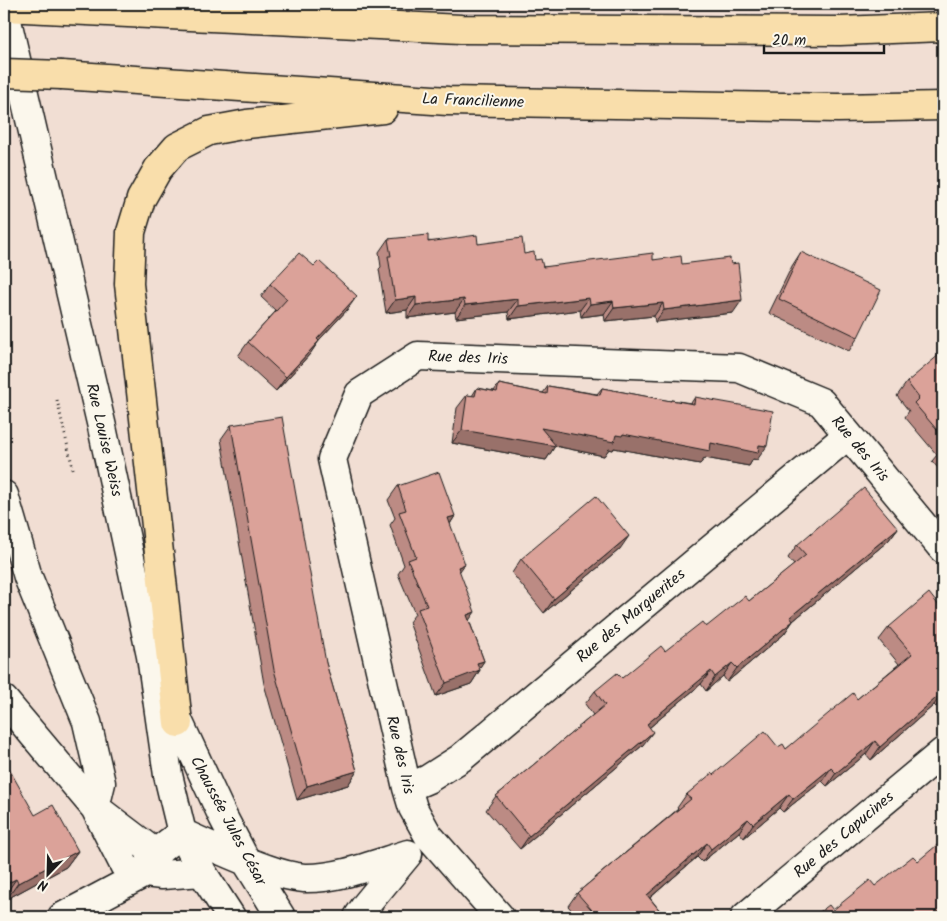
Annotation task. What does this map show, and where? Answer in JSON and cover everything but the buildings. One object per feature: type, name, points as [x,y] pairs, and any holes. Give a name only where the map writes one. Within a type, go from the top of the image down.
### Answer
[{"type":"highway","points":[[4,7],[461,29],[840,30],[943,27]]},
{"type":"highway","name":"La Francilienne","points":[[4,73],[62,75],[448,101],[838,108],[943,106]]},
{"type":"highway","points":[[178,723],[129,284],[131,232],[141,199],[158,168],[177,147],[209,131],[248,124],[331,116],[448,101]]},
{"type":"street","name":"Rue Louise Weiss","points":[[4,7],[102,427],[151,656],[168,775],[182,833],[202,872]]},
{"type":"street","name":"Rue des Iris","points":[[500,917],[428,835],[413,808],[407,788],[332,459],[359,394],[418,356],[739,368],[821,402],[943,549]]},
{"type":"street","name":"Rue des Marguerites","points":[[407,788],[428,779],[461,758],[848,435]]},
{"type":"street","points":[[4,495],[28,577],[87,722],[101,782],[95,808]]},
{"type":"street","name":"Chaussée Jules César","points":[[151,656],[178,723],[246,861],[281,917]]},
{"type":"street","points":[[4,700],[95,808],[124,865],[145,868],[162,875],[202,872],[233,915]]},
{"type":"street","name":"Rue des Capucines","points":[[745,917],[943,752]]},
{"type":"street","points":[[62,917],[145,868],[182,833],[246,861],[281,874],[302,878],[317,878],[408,854]]},
{"type":"street","points":[[358,917],[366,904],[408,854],[428,835]]},
{"type":"path","points":[[56,393],[73,470]]}]
